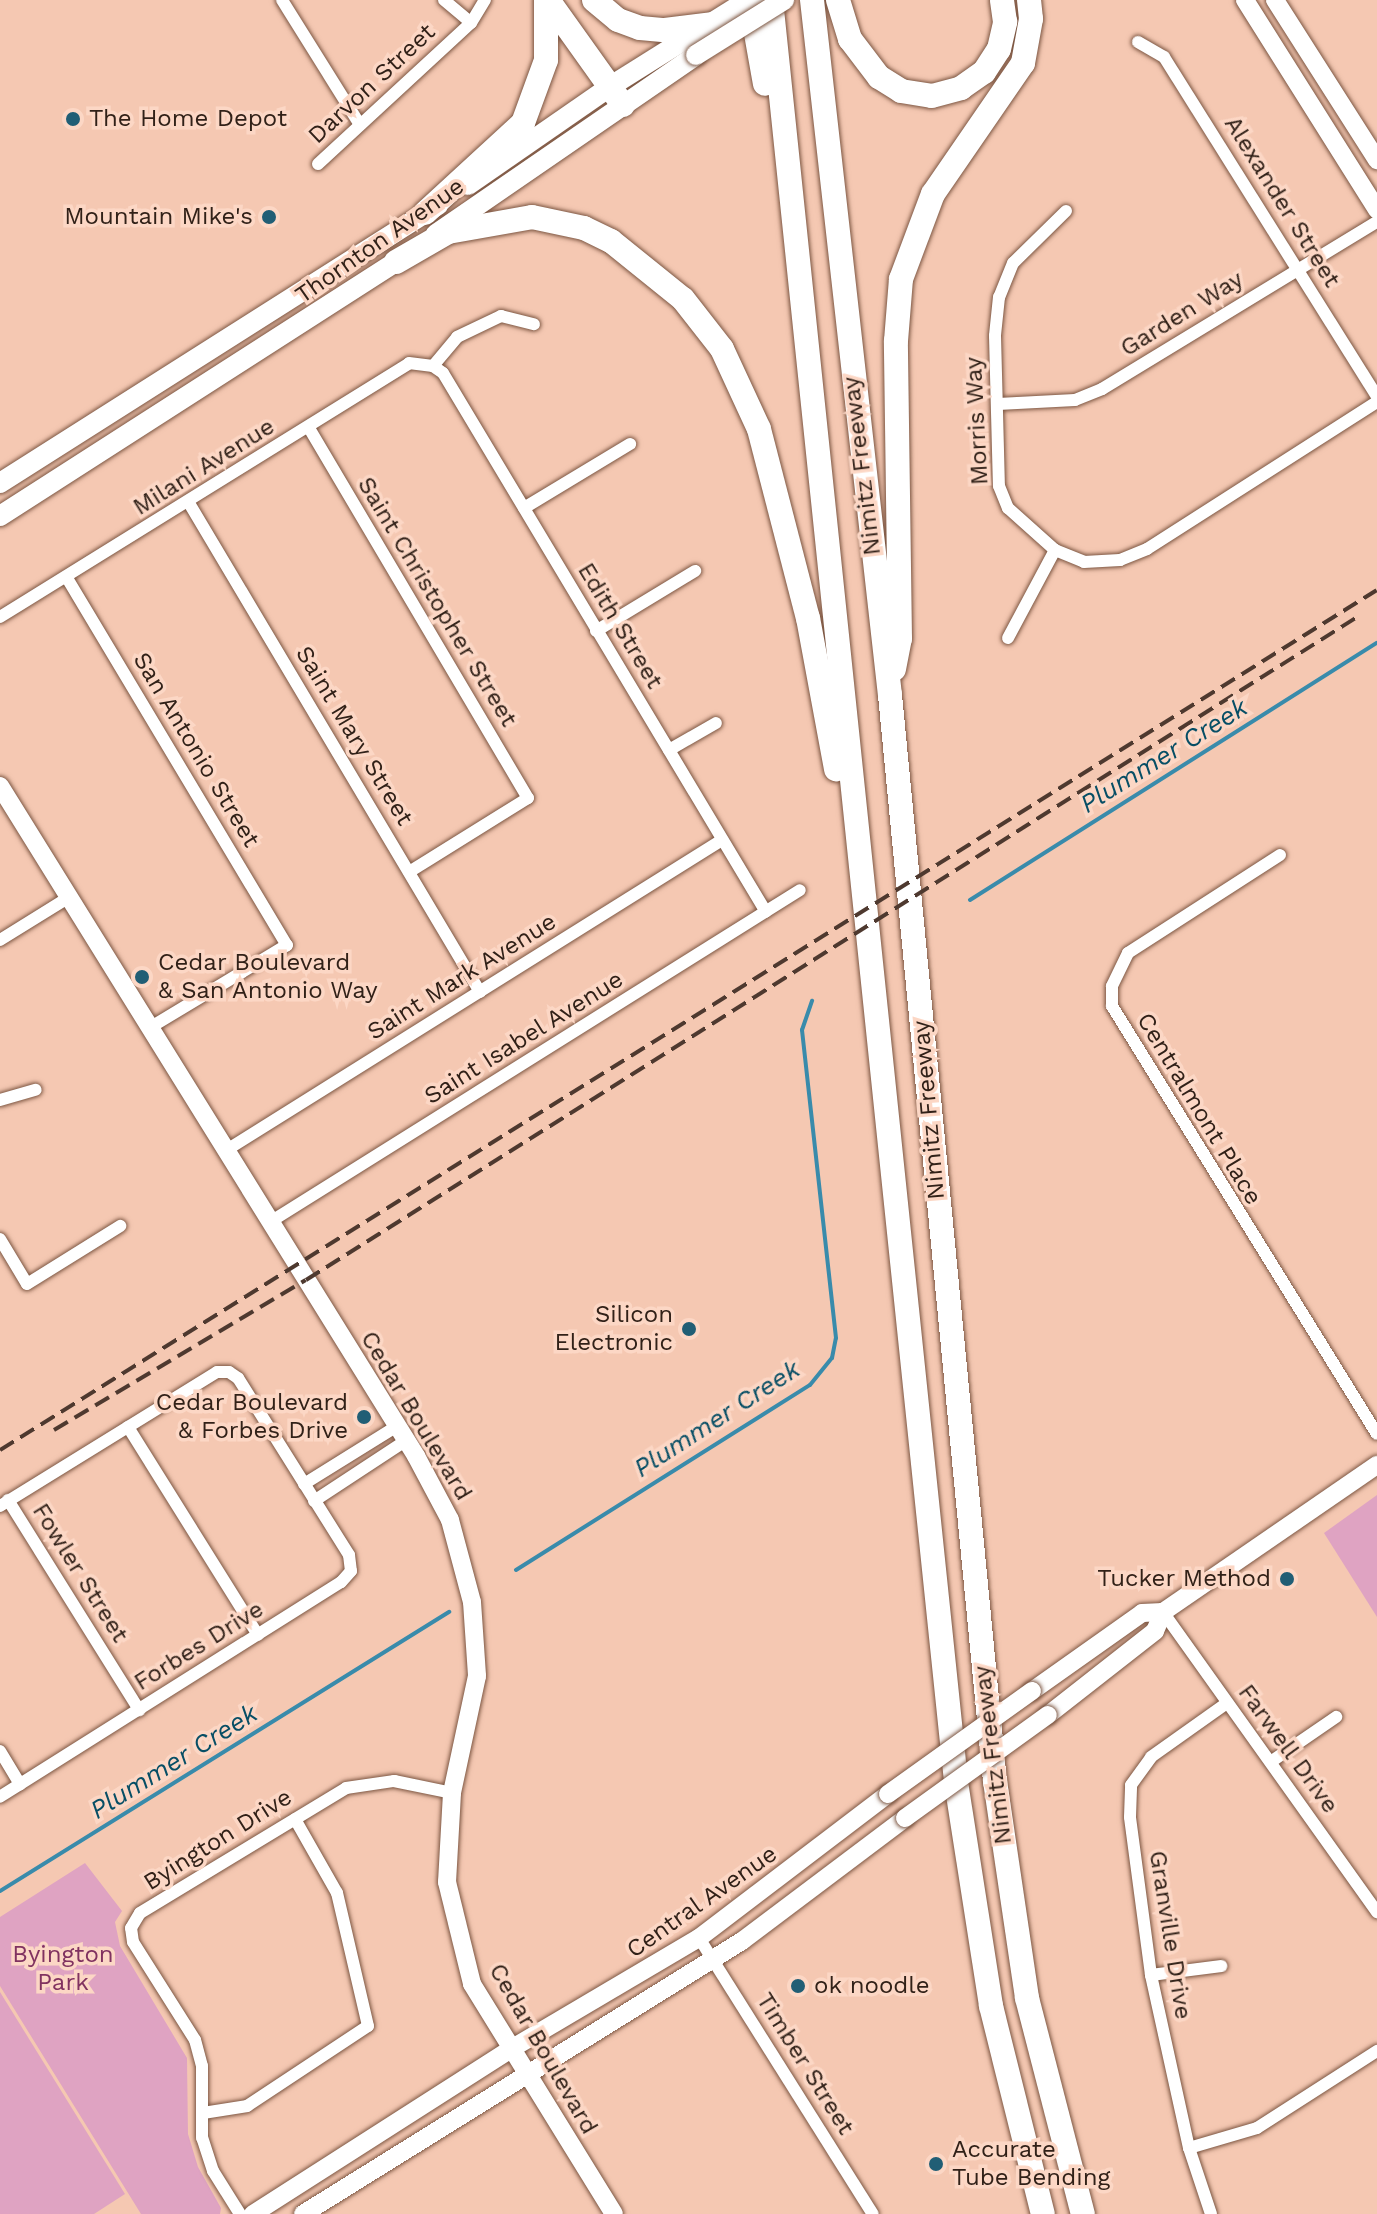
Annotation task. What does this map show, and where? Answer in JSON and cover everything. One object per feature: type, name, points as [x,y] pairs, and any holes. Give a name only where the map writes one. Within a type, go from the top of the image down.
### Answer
[{"type":"highway","points":[[547,0],[617,95]]},
{"type":"highway","points":[[425,213],[523,123],[544,71],[547,0]]},
{"type":"highway","points":[[594,0],[618,20],[640,28],[665,30],[712,24]]},
{"type":"highway","points":[[749,0],[795,259]]},
{"type":"highway","name":"Nimitz Freeway","points":[[771,0],[795,259],[969,1883],[997,2034],[1043,2214]]},
{"type":"highway","name":"Nimitz Freeway","points":[[812,0],[890,695],[1000,1824],[1027,1998],[1083,2214]]},
{"type":"highway","points":[[838,0],[850,39],[879,77],[901,91],[932,96],[961,88],[984,72],[999,49],[1005,22],[1002,0]]},
{"type":"highway","points":[[890,695],[900,639],[896,341],[901,279],[933,194],[1023,63],[1031,19],[1029,0]]},
{"type":"highway","points":[[396,262],[448,232],[476,223],[532,217],[559,221],[584,228],[638,258],[704,323],[746,394],[772,477],[808,618],[870,944]]},
{"type":"main road","name":"Thornton Avenue","points":[[0,516],[396,262],[712,24],[749,0]]},
{"type":"main road","name":"Thornton Avenue","points":[[0,483],[425,213],[617,95],[696,55],[784,0]]},
{"type":"main road","points":[[1245,0],[1377,210]]},
{"type":"main road","points":[[1275,0],[1377,160]]},
{"type":"main road","name":"Cedar Boulevard","points":[[0,786],[66,899],[402,1433],[450,1520],[472,1602],[477,1676],[452,1793],[447,1882],[472,1984],[614,2214]]},
{"type":"main road","name":"Central Avenue","points":[[253,2214],[511,2049],[606,1998],[699,1938],[888,1794],[1142,1613],[1163,1612],[1377,1465]]},
{"type":"main road","name":"Central Avenue","points":[[303,2214],[525,2072],[712,1959],[1048,1715],[1155,1631],[1163,1612]]},
{"type":"street","points":[[282,0],[360,125]]},
{"type":"street","points":[[444,0],[471,23]]},
{"type":"street","name":"Darvon Street","points":[[318,164],[471,23],[485,0]]},
{"type":"street","name":"Alexander Street","points":[[1138,42],[1164,57],[1298,267],[1377,400]]},
{"type":"street","name":"Morris Way","points":[[1066,211],[1013,263],[999,297],[995,336],[999,486],[1008,508],[1055,550],[1084,562],[1120,560],[1147,549],[1377,400]]},
{"type":"street","name":"Garden Way","points":[[998,404],[1075,400],[1102,389],[1298,267],[1377,222]]},
{"type":"street","points":[[433,366],[457,337],[501,316],[534,324]]},
{"type":"street","name":"Milani Avenue","points":[[0,617],[189,503],[409,363],[433,366]]},
{"type":"street","name":"Edith Street","points":[[433,366],[443,373],[766,912]]},
{"type":"street","name":"Saint Christopher Street","points":[[309,428],[528,798],[409,872]]},
{"type":"street","points":[[524,508],[630,444]]},
{"type":"street","name":"Saint Mary Street","points":[[189,503],[480,992]]},
{"type":"street","points":[[1008,638],[1055,550]]},
{"type":"street","points":[[596,631],[695,571]]},
{"type":"street","name":"San Antonio Street","points":[[67,578],[287,945],[148,1029]]},
{"type":"street","points":[[669,750],[716,723]]},
{"type":"street","name":"Saint Mark Avenue","points":[[225,1151],[722,840]]},
{"type":"street","name":"Centralmont Place","points":[[1280,855],[1128,953],[1114,977],[1112,1006],[1377,1434]]},
{"type":"street","name":"Saint Isabel Avenue","points":[[270,1222],[800,890]]},
{"type":"street","points":[[0,940],[66,899]]},
{"type":"street","points":[[0,1100],[36,1090]]},
{"type":"street","points":[[0,1239],[27,1284],[120,1226]]},
{"type":"street","name":"Forbes Drive","points":[[0,1797],[258,1635],[351,1571],[349,1555],[238,1378],[229,1372],[217,1372],[4,1503]]},
{"type":"street","points":[[128,1427],[258,1635]]},
{"type":"street","points":[[304,1484],[402,1433]]},
{"type":"street","points":[[314,1501],[402,1433]]},
{"type":"street","name":"Fowler Street","points":[[4,1503],[139,1710]]},
{"type":"street","name":"Farwell Drive","points":[[1163,1612],[1377,1912]]},
{"type":"street","name":"Granville Drive","points":[[1211,2214],[1189,2148],[1151,1975],[1130,1817],[1131,1785],[1151,1757],[1227,1703]]},
{"type":"street","points":[[1272,1761],[1336,1717]]},
{"type":"street","points":[[0,1751],[20,1784]]},
{"type":"street","name":"Byington Drive","points":[[240,2214],[213,2171],[202,2138],[202,2066],[195,2040],[133,1942],[131,1928],[140,1913],[346,1788],[368,1782],[394,1781],[452,1793]]},
{"type":"street","points":[[203,2113],[247,2106],[368,2026],[337,1893],[295,1819]]},
{"type":"street","name":"Timber Street","points":[[699,1938],[873,2214]]},
{"type":"street","points":[[1151,1975],[1221,1966]]},
{"type":"street","points":[[1189,2148],[1257,2128],[1377,2051]]},
{"type":"green space","points":[[1377,1495],[1377,1617],[1324,1533]]},
{"type":"green space","name":"Byington Park","points":[[85,1863],[122,1911],[115,1922],[120,1946],[187,2058],[188,2134],[198,2167],[221,2208],[220,2214],[141,2214],[0,1986],[0,1917]]},
{"type":"green space","points":[[0,1992],[125,2194],[94,2214],[0,2214]]},
{"type":"waterway","name":"Plummer Creek","points":[[970,900],[1377,643]]},
{"type":"waterway","name":"Plummer Creek","points":[[516,1570],[810,1385],[832,1358],[836,1338],[802,1030],[812,1001]]},
{"type":"waterway","name":"Plummer Creek","points":[[0,1891],[449,1612]]},
{"type":"railway","points":[[0,1450],[1377,590]]},
{"type":"railway","points":[[54,1430],[306,1280],[1357,617]]},
{"type":"place","name":"The Home Depot","points":[[73,119]]},
{"type":"place","name":"Mountain Mike's","points":[[269,217]]},
{"type":"place","name":"Cedar Boulevard & San Antonio Way","points":[[142,977]]},
{"type":"place","name":"Silicon Electronic","points":[[689,1329]]},
{"type":"place","name":"Cedar Boulevard & Forbes Drive","points":[[364,1417]]},
{"type":"place","name":"Tucker Method","points":[[1287,1579]]},
{"type":"place","name":"ok noodle","points":[[798,1986]]},
{"type":"place","name":"Accurate Tube Bending","points":[[936,2164]]}]
